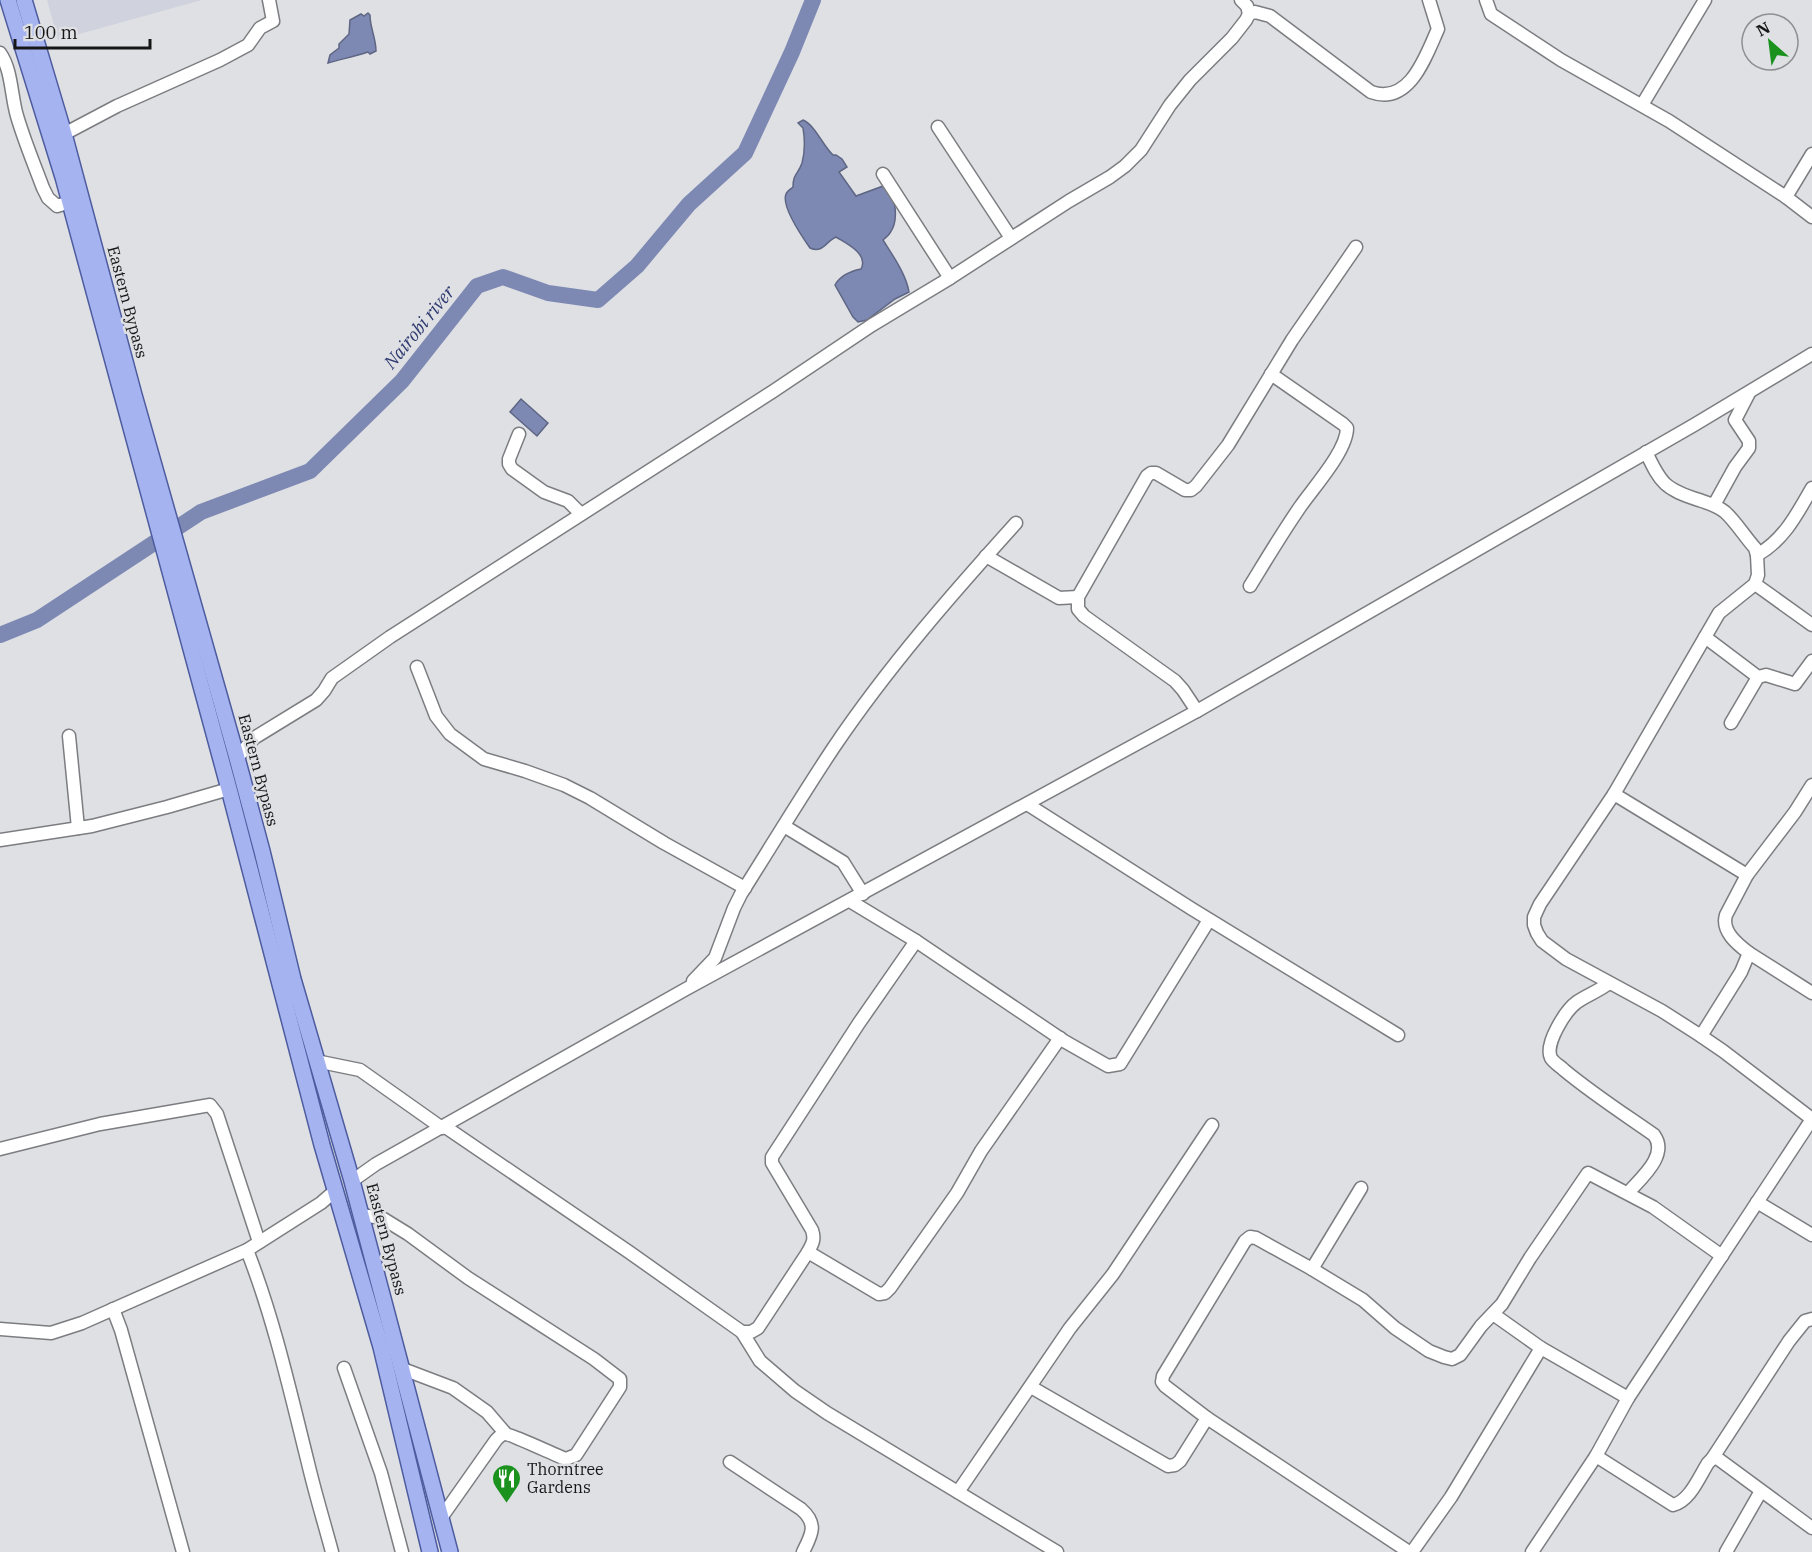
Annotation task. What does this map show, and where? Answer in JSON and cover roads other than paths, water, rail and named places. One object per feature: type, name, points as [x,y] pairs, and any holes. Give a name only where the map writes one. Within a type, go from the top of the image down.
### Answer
[{"type":"main road","name":"Eastern Bypass","points":[[8,0],[159,506],[182,562],[262,851],[293,979],[352,1180],[450,1552]]},
{"type":"main road","name":"Eastern Bypass","points":[[24,0],[64,134],[159,506],[171,574],[336,1190],[381,1347],[429,1552]]},
{"type":"street","points":[[64,134],[117,106],[248,45],[260,28],[273,21],[269,0]]},
{"type":"street","points":[[237,758],[254,738],[316,700],[332,678],[348,665],[872,325],[1125,166],[1141,150],[1170,105],[1190,80],[1232,38],[1246,20],[1249,14],[1247,6],[1241,0]]},
{"type":"street","points":[[1249,14],[1255,12],[1270,16],[1371,92],[1380,96],[1402,89],[1412,81],[1423,62],[1438,28],[1429,0]]},
{"type":"street","points":[[1486,0],[1491,14],[1562,60],[1642,105],[1786,197],[1812,217]]},
{"type":"street","points":[[1642,105],[1705,0]]},
{"type":"street","points":[[0,53],[4,58],[17,117],[43,188],[48,198],[57,206],[70,202]]},
{"type":"street","points":[[938,127],[1011,238]]},
{"type":"street","points":[[1786,197],[1812,154]]},
{"type":"street","points":[[884,174],[950,278]]},
{"type":"street","points":[[1197,711],[1174,681],[1084,616],[1078,609],[1077,597],[1147,476],[1156,473],[1185,490],[1191,490],[1196,486],[1227,445],[1292,340],[1356,247]]},
{"type":"street","points":[[352,1180],[376,1164],[686,989],[1197,711],[1812,354]]},
{"type":"street","points":[[1250,586],[1301,505],[1331,465],[1347,435],[1347,428],[1343,424],[1271,374]]},
{"type":"street","points":[[1714,505],[1735,467],[1749,448],[1749,441],[1735,420],[1749,392]]},
{"type":"street","points":[[519,434],[509,459],[512,469],[544,492],[568,501],[581,514]]},
{"type":"street","points":[[1532,1552],[1596,1456],[1628,1398],[1812,1119],[1701,1036],[1662,1011],[1566,959],[1542,941],[1536,933],[1534,917],[1540,904],[1614,794],[1719,613],[1755,584],[1758,575],[1755,548],[1724,511],[1714,505],[1687,496],[1662,482],[1646,452]]},
{"type":"street","points":[[1757,555],[1767,550],[1785,533],[1812,488]]},
{"type":"street","points":[[686,989],[715,958],[734,908],[745,888],[835,746],[953,593],[1016,523]]},
{"type":"street","points":[[987,556],[1059,598],[1077,597]]},
{"type":"street","points":[[1755,584],[1812,625]]},
{"type":"street","points":[[1705,637],[1758,677]]},
{"type":"street","points":[[1731,723],[1758,677],[1766,675],[1795,684],[1812,661]]},
{"type":"street","points":[[417,667],[436,716],[450,734],[484,759],[525,771],[573,790],[745,888]]},
{"type":"street","points":[[69,736],[78,828]]},
{"type":"street","points":[[1812,785],[1795,812],[1747,875],[1724,921],[1733,940],[1749,953],[1812,993]]},
{"type":"street","points":[[0,840],[78,828],[167,807],[229,789]]},
{"type":"street","points":[[1614,794],[1747,875]]},
{"type":"street","points":[[1027,804],[1209,920],[1398,1035]]},
{"type":"street","points":[[784,826],[843,862],[863,894]]},
{"type":"street","points":[[850,901],[916,941],[1060,1038],[1108,1065],[1120,1064],[1209,920]]},
{"type":"street","points":[[742,1332],[751,1332],[758,1328],[813,1242],[812,1230],[772,1163],[772,1158],[859,1023],[916,941]]},
{"type":"street","points":[[1701,1036],[1741,972],[1749,953]]},
{"type":"street","points":[[1609,983],[1577,1002],[1566,1014],[1556,1029],[1550,1056],[1575,1079],[1654,1135],[1658,1141],[1660,1147],[1657,1156],[1647,1172],[1628,1193]]},
{"type":"street","points":[[808,1252],[879,1294],[885,1293],[957,1192],[981,1151],[1060,1038]]},
{"type":"street","points":[[316,1061],[360,1070],[629,1252],[742,1332],[760,1361],[795,1391],[827,1413],[1057,1552]]},
{"type":"street","points":[[0,1149],[100,1124],[210,1105],[217,1114],[259,1242]]},
{"type":"street","points":[[958,1492],[1070,1328],[1113,1274],[1212,1125]]},
{"type":"street","points":[[1540,1348],[1451,1497],[1411,1552],[1207,1418],[1162,1382],[1162,1376],[1245,1241],[1250,1237],[1256,1238],[1312,1269],[1363,1300],[1395,1328],[1429,1351],[1452,1359],[1460,1354],[1481,1326],[1502,1304],[1530,1258],[1588,1173],[1653,1207],[1722,1256]]},
{"type":"street","points":[[1312,1269],[1361,1188]]},
{"type":"street","points":[[0,1329],[51,1332],[82,1323],[247,1250],[321,1203],[336,1190]]},
{"type":"street","points":[[1757,1202],[1812,1235]]},
{"type":"street","points":[[361,1215],[382,1218],[408,1234],[468,1278],[594,1359],[620,1379],[620,1387],[576,1455],[566,1459],[506,1434],[487,1412],[453,1388],[403,1369]]},
{"type":"street","points":[[247,1250],[263,1292],[284,1364],[332,1552]]},
{"type":"street","points":[[113,1309],[121,1330],[183,1552]]},
{"type":"street","points":[[1492,1314],[1540,1348],[1628,1398]]},
{"type":"street","points":[[1596,1456],[1673,1505],[1679,1504],[1685,1499],[1712,1459],[1789,1341],[1805,1321],[1812,1319]]},
{"type":"street","points":[[344,1368],[381,1473],[402,1552]]},
{"type":"street","points":[[1031,1387],[1168,1466],[1180,1461],[1207,1418]]},
{"type":"street","points":[[441,1518],[496,1440],[506,1434]]},
{"type":"street","points":[[1712,1459],[1717,1458],[1812,1528]]},
{"type":"street","points":[[730,1462],[808,1515],[812,1523],[812,1532],[803,1552]]},
{"type":"street","points":[[1726,1552],[1761,1491]]},
{"type":"water","points":[[368,13],[376,51],[328,63],[330,55],[339,48],[339,44],[349,34],[350,20]]},
{"type":"water","points":[[803,120],[811,126],[833,155],[842,159],[847,167],[839,172],[856,196],[886,185],[892,195],[895,222],[890,233],[883,240],[902,272],[909,292],[895,299],[867,320],[858,322],[853,317],[835,285],[846,274],[861,269],[863,264],[860,254],[836,237],[821,248],[810,248],[787,206],[786,194],[793,187],[803,159],[804,132],[798,123]]},
{"type":"water","points":[[521,399],[548,423],[537,436],[510,412]]},
{"type":"waterway","name":"Nairobi river","points":[[0,635],[37,620],[201,512],[310,471],[402,381],[477,286],[503,277],[548,293],[598,300],[637,266],[689,204],[745,153],[792,52],[813,0]]},
{"type":"place","name":"Thorntree Gardens","points":[[506,1504]]}]
